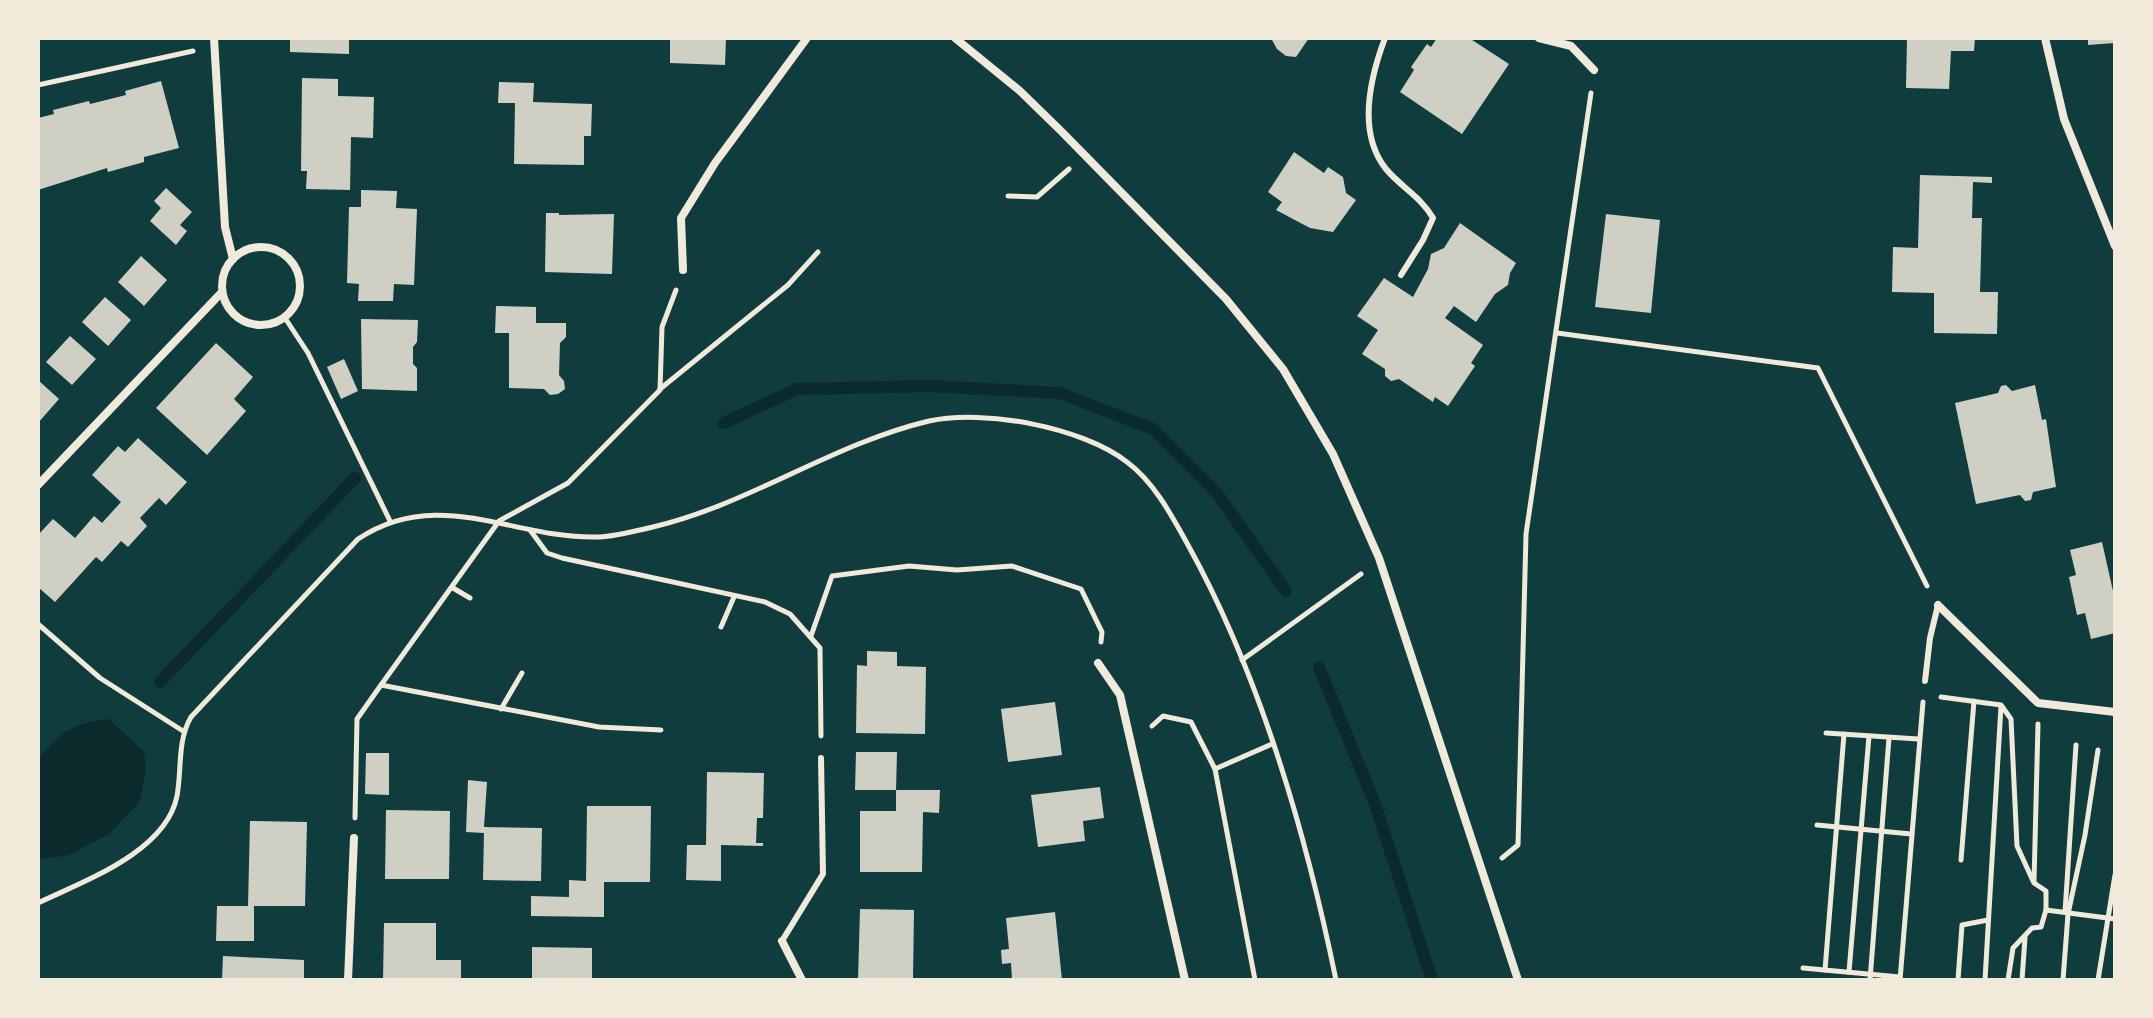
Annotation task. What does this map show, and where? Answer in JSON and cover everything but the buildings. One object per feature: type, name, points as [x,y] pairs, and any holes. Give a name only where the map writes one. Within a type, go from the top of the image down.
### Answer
[{"type":"street","points":[[683,270],[681,218],[715,163],[807,38]]},
{"type":"street","points":[[955,38],[1020,91],[1085,156],[1226,299],[1283,369],[1333,454],[1379,558],[1518,980]]},
{"type":"street","points":[[1539,38],[1571,46],[1594,70]]},
{"type":"street","points":[[2045,38],[2064,119],[2115,246]]},
{"type":"street","points":[[214,42],[225,227],[233,259]]},
{"type":"street","points":[[255,247],[280,252],[291,260],[301,284],[294,309],[285,318],[259,326],[234,316],[222,292],[222,280],[233,259],[255,247]]},
{"type":"street","points":[[38,485],[222,292]]},
{"type":"street","points":[[1938,605],[2038,703],[2115,712]]},
{"type":"street","points":[[1098,663],[1120,695],[1185,980]]},
{"type":"street","points":[[348,980],[354,838]]},
{"type":"street","points":[[782,941],[802,980]]},
{"type":"lane","points":[[1385,38],[1375,64],[1369,108],[1370,141],[1386,169],[1424,203],[1433,218],[1401,275]]},
{"type":"lane","points":[[1925,681],[1938,605]]},
{"type":"lane","points":[[782,941],[823,874],[821,758]]},
{"type":"path","points":[[38,85],[214,42]]},
{"type":"path","points":[[1518,845],[1526,534],[1594,70]]},
{"type":"path","points":[[1008,196],[1037,197],[1085,156]]},
{"type":"path","points":[[354,838],[357,719],[499,521],[568,483],[660,390],[788,285],[818,252]]},
{"type":"path","points":[[660,390],[662,327],[683,270]]},
{"type":"path","points":[[285,318],[308,353],[390,521]]},
{"type":"path","points":[[1557,333],[1818,368],[1916,565]]},
{"type":"path","points":[[38,903],[90,879],[139,850],[161,829],[177,798],[183,731],[191,717],[358,539],[390,521],[417,515],[443,515],[597,537],[624,534],[675,522],[732,502],[856,443],[932,421],[1027,422],[1064,430],[1127,462],[1157,494],[1210,586],[1242,660],[1272,744],[1317,889],[1336,980]]},
{"type":"path","points":[[530,529],[547,553],[562,558],[765,602],[790,614],[820,648],[821,758]]},
{"type":"path","points":[[1242,660],[1353,582],[1379,558]]},
{"type":"path","points":[[811,636],[832,576],[909,566],[957,570],[1012,566],[1081,589],[1102,632],[1098,663]]},
{"type":"path","points":[[453,588],[470,598]]},
{"type":"path","points":[[721,627],[734,597]]},
{"type":"path","points":[[38,624],[100,678],[183,731]]},
{"type":"path","points":[[501,709],[522,673]]},
{"type":"path","points":[[1803,968],[1900,978],[1925,681]]},
{"type":"path","points":[[381,685],[599,727],[661,730]]},
{"type":"path","points":[[1924,695],[2001,705],[2011,719],[2017,846],[2034,883],[2046,891],[2046,910],[2041,927],[2032,928],[2013,948],[2008,980]]},
{"type":"path","points":[[1961,860],[1974,701]]},
{"type":"path","points":[[1985,980],[2001,705]]},
{"type":"path","points":[[2034,883],[2038,715]]},
{"type":"path","points":[[1132,741],[1163,716],[1191,722],[1215,769],[1255,980]]},
{"type":"path","points":[[1826,733],[1918,739]]},
{"type":"path","points":[[1825,970],[1844,734]]},
{"type":"path","points":[[1849,972],[1869,736]]},
{"type":"path","points":[[1871,977],[1889,738]]},
{"type":"path","points":[[1215,769],[1272,744]]},
{"type":"path","points":[[2063,980],[2076,745]]},
{"type":"path","points":[[2066,913],[2085,835],[2098,750]]},
{"type":"path","points":[[1817,825],[1911,834]]},
{"type":"path","points":[[2098,980],[2112,919],[2115,875]]},
{"type":"path","points":[[2046,910],[2112,919]]},
{"type":"path","points":[[1958,980],[1962,925],[1988,920]]},
{"type":"path","points":[[2022,980],[2025,938]]},
{"type":"water","points":[[109,719],[144,752],[146,771],[139,803],[109,834],[69,855],[38,860],[38,759],[68,730]]},
{"type":"waterway","points":[[724,423],[797,389],[930,386],[1060,393],[1153,429],[1216,492],[1286,591]]},
{"type":"waterway","points":[[160,682],[355,478]]},
{"type":"waterway","points":[[1319,667],[1375,804],[1432,980]]}]
